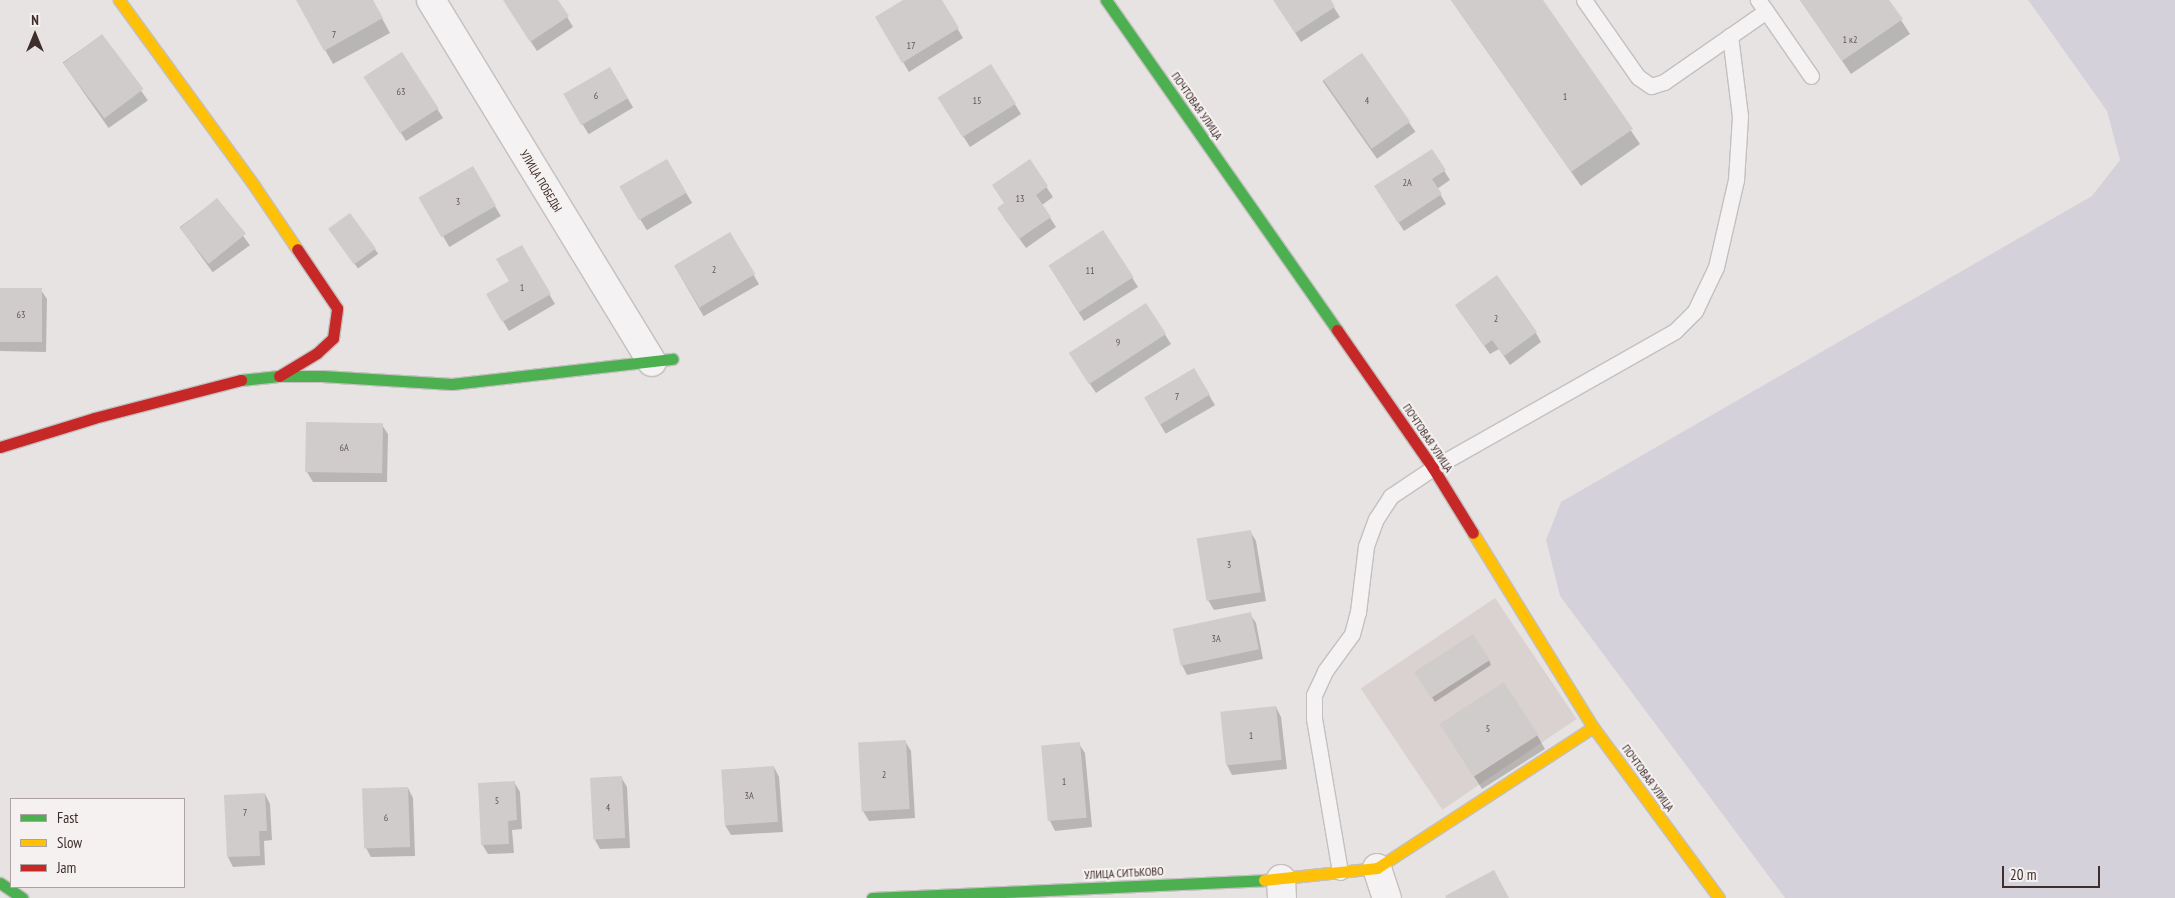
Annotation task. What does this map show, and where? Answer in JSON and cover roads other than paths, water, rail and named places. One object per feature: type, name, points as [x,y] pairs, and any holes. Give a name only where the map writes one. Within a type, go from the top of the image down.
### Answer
[{"type":"street","points":[[119,0],[253,184],[337,308],[333,338],[317,353],[277,376]]},
{"type":"street","name":"УЛИЦА ПОБЕДЫ","points":[[431,0],[662,360]]},
{"type":"street","name":"ПОЧТОВАЯ УЛИЦА","points":[[1106,0],[1432,468],[1593,727],[1719,898]]},
{"type":"street","points":[[0,447],[176,396],[240,380],[277,376],[322,376],[452,384],[662,360]]},
{"type":"street","points":[[1387,898],[1377,868],[1593,727]]},
{"type":"street","name":"УЛИЦА СИТЬКОВО","points":[[872,898],[1282,888],[1340,872],[1377,868]]},
{"type":"street","points":[[0,883],[22,898]]},
{"type":"lane","points":[[1584,0],[1638,77],[1651,86],[1664,82],[1730,36],[1762,6],[1811,76]]},
{"type":"lane","points":[[1340,872],[1314,718],[1314,695],[1324,671],[1352,634],[1358,612],[1366,546],[1376,519],[1391,496],[1432,468],[1675,331],[1695,310],[1716,267],[1736,180],[1740,116],[1730,36]]}]
